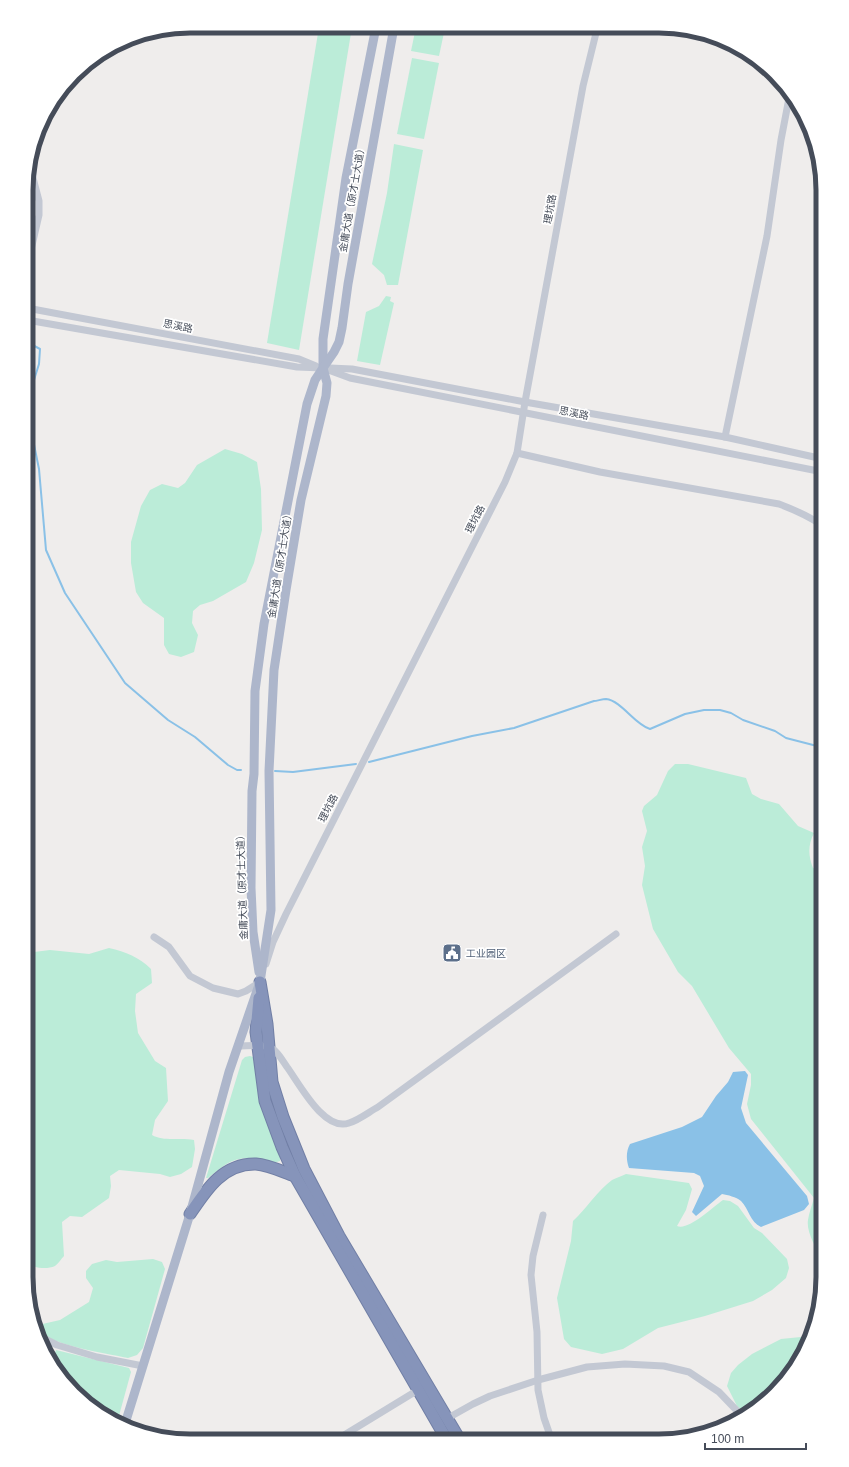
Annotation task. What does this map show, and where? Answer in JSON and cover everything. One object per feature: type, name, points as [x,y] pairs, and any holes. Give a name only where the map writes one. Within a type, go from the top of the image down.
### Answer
[{"type":"highway","points":[[260,982],[256,1032],[257,1046],[265,1101],[282,1147],[295,1176],[444,1434]]},
{"type":"highway","points":[[260,982],[272,1082],[283,1117],[304,1169],[340,1236],[457,1434]]},
{"type":"highway","points":[[190,1214],[211,1185],[227,1171],[256,1164],[295,1176]]},
{"type":"main road","name":"金庸大道（原才士大道）","points":[[260,982],[271,910],[269,774],[274,670],[301,500],[326,396],[327,383],[323,368],[323,339],[346,178],[375,33]]},
{"type":"main road","name":"金庸大道（原才士大道）","points":[[260,982],[253,932],[251,888],[252,791],[254,774],[255,691],[264,624],[307,404],[315,380],[339,342],[393,33]]},
{"type":"main road","points":[[254,774],[269,774]]},
{"type":"main road","points":[[126,1420],[190,1214],[229,1072],[260,982]]},
{"type":"street","name":"理坑路","points":[[260,982],[273,942],[286,914],[505,482],[517,453],[583,86],[596,33]]},
{"type":"street","points":[[725,437],[767,236],[780,140],[788,101]]},
{"type":"street","points":[[33,178],[39,201],[40,215],[33,243]]},
{"type":"street","name":"思溪路","points":[[33,309],[299,359],[350,378],[816,471]]},
{"type":"street","name":"思溪路","points":[[33,321],[297,367],[352,369],[525,402],[725,437],[816,457]]},
{"type":"street","points":[[517,453],[600,472],[779,504],[794,509],[816,521]]},
{"type":"street","points":[[238,1046],[269,1047],[278,1054],[315,1107],[324,1116],[332,1122],[349,1124],[378,1107],[616,934]]},
{"type":"street","points":[[154,936],[169,947],[190,976],[213,988],[238,994],[260,982]]},
{"type":"street","points":[[543,1215],[533,1256],[531,1276],[537,1332],[538,1390],[544,1418],[550,1434]]},
{"type":"street","points":[[46,1340],[57,1345],[97,1357],[143,1366]]},
{"type":"street","points":[[448,1418],[490,1396],[538,1380],[587,1367],[625,1364],[664,1366],[689,1372],[719,1392],[739,1413]]},
{"type":"street","points":[[346,1434],[418,1390]]},
{"type":"green space","points":[[318,33],[351,33],[299,350],[267,343]]},
{"type":"green space","points":[[415,33],[444,33],[439,56],[411,51]]},
{"type":"green space","points":[[412,58],[439,63],[424,139],[397,134]]},
{"type":"green space","points":[[394,144],[423,150],[398,285],[387,285],[384,275],[372,264],[387,193]]},
{"type":"green space","points":[[386,296],[391,297],[390,301],[394,303],[380,365],[357,361],[366,312],[379,306]]},
{"type":"green space","points":[[225,449],[242,454],[257,462],[261,489],[262,530],[254,563],[246,582],[213,601],[200,605],[193,611],[192,623],[198,635],[194,652],[181,657],[169,654],[164,645],[164,618],[143,603],[136,592],[131,563],[131,542],[141,506],[150,490],[162,484],[178,488],[185,483],[197,465]]},
{"type":"green space","points":[[675,764],[688,764],[746,778],[752,794],[761,799],[779,804],[798,826],[814,833],[809,850],[813,868],[816,869],[816,1248],[810,1235],[808,1224],[808,1217],[814,1198],[751,1119],[747,1104],[751,1085],[751,1074],[729,1048],[692,986],[678,972],[653,929],[642,885],[645,866],[642,847],[647,831],[642,811],[644,806],[657,795],[668,771]]},
{"type":"green space","points":[[109,948],[121,951],[142,961],[151,969],[152,983],[136,994],[135,1011],[138,1033],[155,1061],[166,1068],[168,1101],[155,1120],[152,1135],[167,1139],[194,1140],[195,1149],[192,1167],[181,1174],[170,1177],[160,1174],[119,1170],[110,1176],[111,1186],[109,1198],[82,1217],[70,1216],[62,1222],[64,1256],[55,1266],[44,1268],[36,1267],[33,1266],[33,952],[50,950],[89,954]]},
{"type":"green space","points":[[245,1057],[253,1057],[256,1074],[280,1161],[272,1162],[243,1158],[225,1165],[206,1178],[242,1060]]},
{"type":"green space","points":[[626,1174],[689,1183],[692,1189],[686,1210],[677,1226],[682,1227],[694,1222],[723,1200],[730,1201],[738,1206],[754,1228],[762,1233],[787,1259],[789,1268],[786,1278],[772,1290],[753,1301],[705,1316],[658,1328],[623,1349],[602,1354],[571,1347],[564,1339],[557,1298],[571,1241],[573,1221],[607,1184],[612,1180]]},
{"type":"green space","points":[[153,1259],[162,1262],[165,1269],[143,1348],[137,1355],[128,1358],[79,1348],[67,1345],[44,1335],[40,1325],[60,1320],[89,1302],[93,1288],[86,1278],[86,1271],[92,1264],[106,1260],[117,1262]]},
{"type":"green space","points":[[804,1337],[800,1347],[784,1373],[763,1395],[742,1410],[737,1406],[727,1386],[731,1373],[738,1365],[752,1354],[781,1339]]},
{"type":"green space","points":[[56,1350],[129,1368],[131,1372],[119,1417],[94,1402],[86,1395],[65,1373],[54,1356]]},
{"type":"water","points":[[745,1071],[748,1075],[741,1108],[746,1123],[807,1196],[809,1204],[804,1210],[761,1227],[754,1222],[741,1201],[734,1197],[722,1194],[696,1216],[692,1212],[704,1186],[700,1176],[694,1173],[629,1168],[627,1162],[627,1153],[630,1144],[682,1127],[702,1117],[716,1096],[728,1082],[733,1072]]},
{"type":"waterway","points":[[33,345],[40,349],[39,364],[33,383]]},
{"type":"waterway","points":[[33,440],[39,469],[46,550],[65,593],[125,683],[168,720],[195,737],[228,765],[237,770],[241,770]]},
{"type":"waterway","points":[[369,762],[472,736],[514,728],[594,701],[606,699],[623,708],[644,726],[650,729],[685,714],[704,710],[720,710],[775,731],[786,738],[816,746]]},
{"type":"waterway","points":[[275,771],[293,772],[356,764]]},
{"type":"place","name":"工业园区","points":[[452,953]]}]
